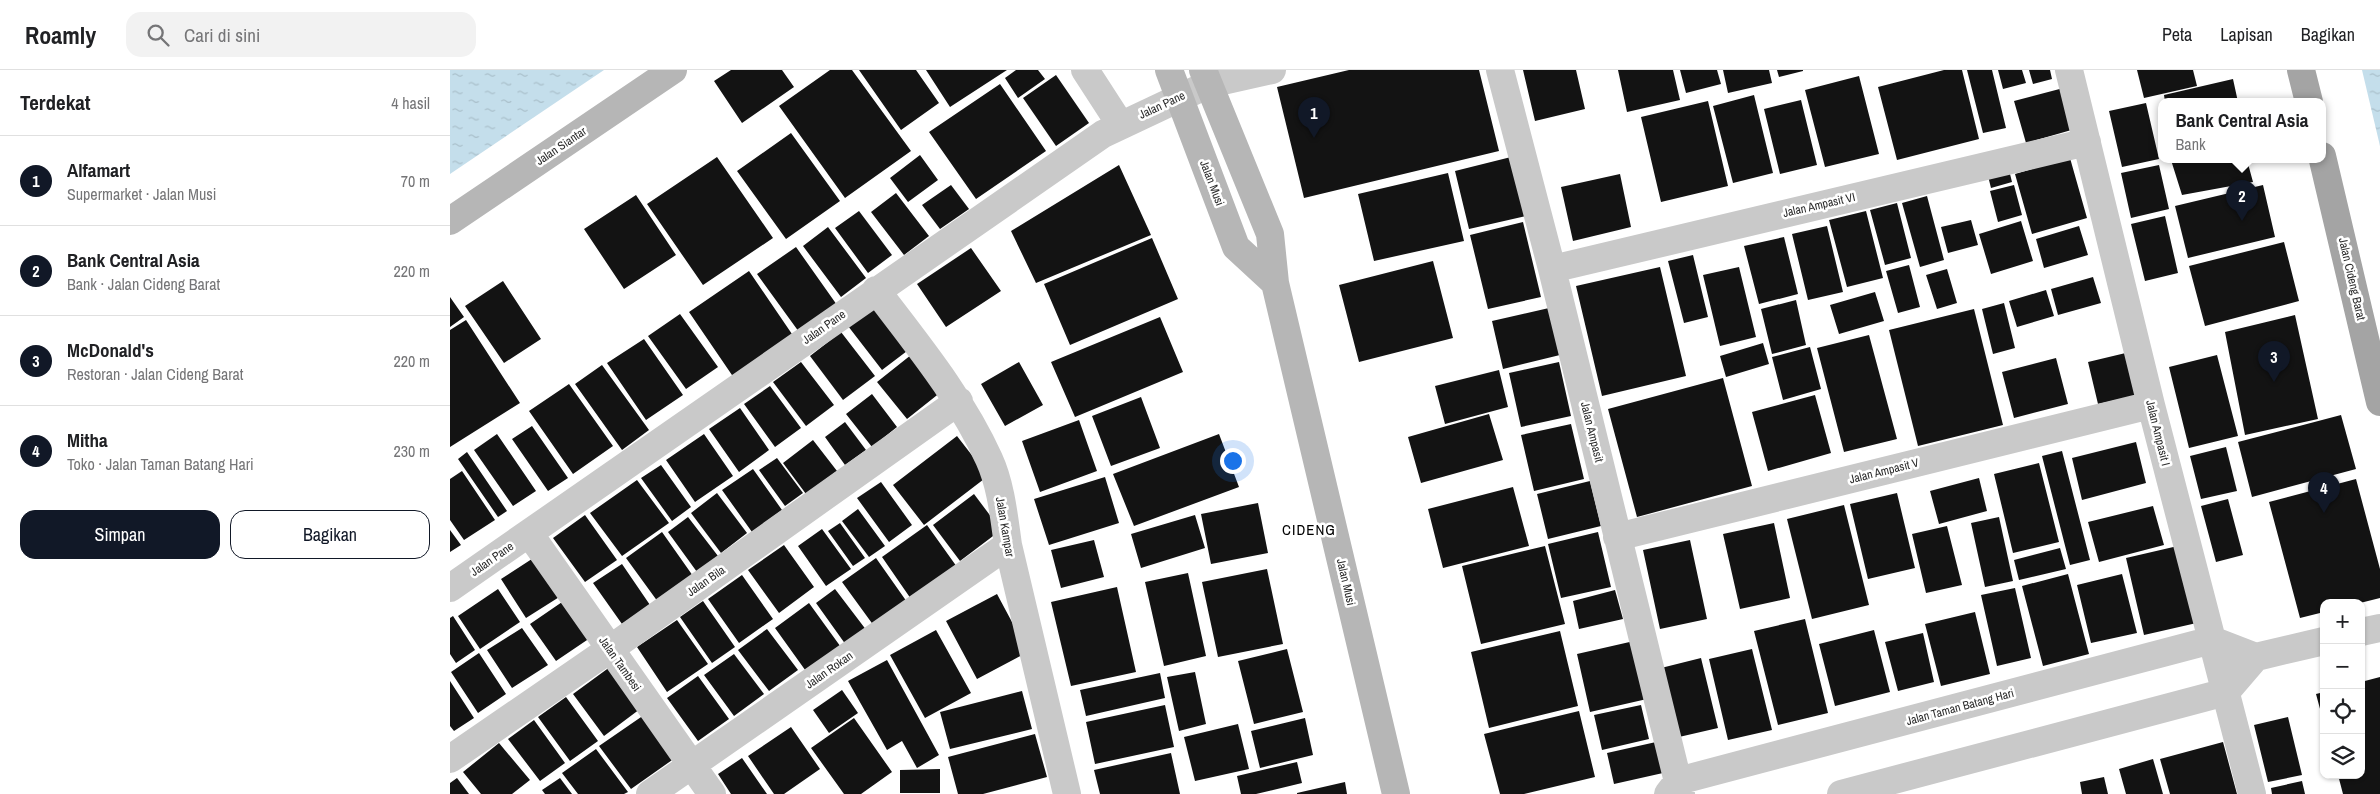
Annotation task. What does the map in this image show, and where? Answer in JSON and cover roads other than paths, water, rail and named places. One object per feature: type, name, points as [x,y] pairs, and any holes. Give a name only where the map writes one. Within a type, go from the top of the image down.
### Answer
[{"type":"main road","points":[[2301,70],[2308,98]]},
{"type":"main road","name":"Jalan Cideng Barat","points":[[2324,163],[2380,402]]},
{"type":"main road","points":[[2355,291],[2380,317]]},
{"type":"street","name":"Jalan Siantar","points":[[450,221],[673,70]]},
{"type":"street","points":[[1085,70],[1120,124]]},
{"type":"street","name":"Jalan Musi","points":[[1169,70],[1236,248],[1275,283]]},
{"type":"street","name":"Jalan Pane","points":[[450,588],[876,290],[1120,124],[1180,96],[1206,77],[1272,70]]},
{"type":"street","name":"Jalan Ampasit","points":[[1500,70],[1552,269],[1676,790]]},
{"type":"street","name":"Jalan Ampasit I","points":[[2070,70],[2151,405],[2252,794]]},
{"type":"street","name":"Jalan Musi","points":[[1206,77],[1270,234],[1275,283],[1396,794]]},
{"type":"street","name":"Jalan Ampasit VI","points":[[1552,269],[2087,142]]},
{"type":"street","name":"Jalan Kampar","points":[[876,290],[959,401],[990,460],[1003,506],[1008,545],[1067,794]]},
{"type":"street","name":"Jalan Bila","points":[[450,759],[610,649],[959,401]]},
{"type":"street","name":"Jalan Ampasit V","points":[[1617,537],[2151,405]]},
{"type":"street","name":"Jalan Tambesi","points":[[529,533],[712,794]]},
{"type":"street","name":"Jalan Rokan","points":[[650,794],[1008,545]]},
{"type":"street","points":[[2365,631],[2380,628]]},
{"type":"street","points":[[2212,640],[2256,657],[2320,642]]},
{"type":"street","name":"Jalan Taman Batang Hari","points":[[1676,790],[2212,640]]},
{"type":"street","points":[[1841,794],[2226,692],[2256,657]]},
{"type":"water","points":[[450,70],[604,70],[450,174]]},
{"type":"water","points":[[2362,70],[2380,70],[2380,146]]},
{"type":"place","name":"Alfamart","points":[[1314,138]]},
{"type":"place","name":"Bank Central Asia","points":[[2242,221]]},
{"type":"place","name":"McDonald's","points":[[2274,382]]},
{"type":"place","name":"Mitha","points":[[2324,513]]},
{"type":"district","name":"CIDENG","points":[[1309,529]]}]
